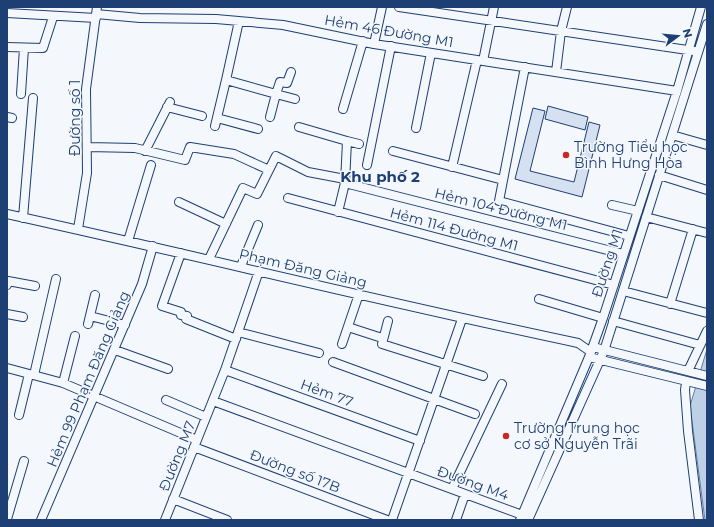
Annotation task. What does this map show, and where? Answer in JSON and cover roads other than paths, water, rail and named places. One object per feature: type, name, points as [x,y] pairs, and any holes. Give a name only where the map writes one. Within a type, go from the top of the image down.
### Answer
[{"type":"street","points":[[374,44],[382,7]]},
{"type":"street","points":[[400,7],[698,52]]},
{"type":"street","points":[[452,167],[494,7]]},
{"type":"street","points":[[556,72],[561,31],[567,7]]},
{"type":"street","name":"Đường M1","points":[[525,518],[603,318],[677,91],[701,7]]},
{"type":"street","name":"Hẻm 46 Đường M1","points":[[7,13],[53,17],[96,13],[128,17],[239,21],[294,27],[374,44],[677,91]]},
{"type":"street","name":"Đường số 1","points":[[78,230],[86,186],[88,147],[86,89],[96,13]]},
{"type":"street","points":[[7,46],[39,49],[44,47],[53,17]]},
{"type":"street","points":[[239,21],[216,122],[258,129]]},
{"type":"street","name":"Đường M1","points":[[525,518],[604,351],[707,24]]},
{"type":"street","points":[[343,109],[363,41]]},
{"type":"street","points":[[367,165],[391,46]]},
{"type":"street","points":[[21,94],[24,48]]},
{"type":"street","points":[[416,128],[431,53]]},
{"type":"street","points":[[525,67],[499,201],[630,236]]},
{"type":"street","points":[[270,117],[280,82],[287,83],[291,72]]},
{"type":"street","points":[[226,80],[295,99]]},
{"type":"street","points":[[23,218],[33,98]]},
{"type":"street","points":[[145,151],[169,105],[202,116]]},
{"type":"street","points":[[299,127],[359,144]]},
{"type":"street","points":[[672,135],[707,145]]},
{"type":"street","points":[[338,212],[345,181],[347,141]]},
{"type":"street","points":[[88,147],[132,148],[185,160],[190,147],[234,154],[269,170],[257,194],[243,188],[209,259]]},
{"type":"street","points":[[393,151],[503,180]]},
{"type":"street","name":"Hẻm 104 Đường M1","points":[[269,170],[276,156],[308,172],[623,254]]},
{"type":"street","points":[[128,241],[151,165]]},
{"type":"street","points":[[659,175],[707,190]]},
{"type":"street","name":"Hẻm 114 Đường M1","points":[[288,198],[614,285]]},
{"type":"street","points":[[178,202],[226,224]]},
{"type":"street","points":[[612,205],[638,211]]},
{"type":"street","name":"Phạm Đăng Giảng","points":[[7,214],[241,266],[462,319],[578,343],[591,352],[600,361],[707,386]]},
{"type":"street","points":[[646,217],[707,232]]},
{"type":"street","points":[[241,266],[258,225]]},
{"type":"street","points":[[670,304],[693,229]]},
{"type":"street","name":"Hẻm 99 Phạm Đăng Giảng","points":[[42,520],[142,284],[153,246]]},
{"type":"street","points":[[181,253],[162,306],[181,312],[181,315],[187,316],[186,319],[237,336],[319,353]]},
{"type":"street","name":"Đường M7","points":[[165,520],[225,370],[259,271]]},
{"type":"street","points":[[19,415],[56,279]]},
{"type":"street","points":[[7,285],[8,281],[35,286]]},
{"type":"street","points":[[623,291],[707,313]]},
{"type":"street","points":[[342,344],[359,294]]},
{"type":"street","points":[[95,295],[89,320],[125,325]]},
{"type":"street","points":[[539,299],[603,318]]},
{"type":"street","points":[[7,314],[23,318]]},
{"type":"street","points":[[392,520],[462,319]]},
{"type":"street","points":[[388,321],[382,338],[382,344],[483,376]]},
{"type":"street","points":[[613,321],[700,345]]},
{"type":"street","points":[[348,327],[382,338]]},
{"type":"street","points":[[688,371],[707,331]]},
{"type":"street","points":[[63,383],[75,336]]},
{"type":"street","points":[[115,350],[168,369]]},
{"type":"street","name":"Phạm Đăng Giảng","points":[[591,352],[604,351],[707,376]]},
{"type":"street","points":[[333,362],[475,414]]},
{"type":"street","name":"Đường số 17B","points":[[7,368],[63,383],[95,396],[195,444],[387,520]]},
{"type":"street","name":"Hẻm 77","points":[[225,370],[420,441]]},
{"type":"street","points":[[686,382],[685,390],[688,431],[699,520]]},
{"type":"street","points":[[452,489],[502,384]]},
{"type":"street","points":[[166,400],[206,417]]},
{"type":"street","name":"Đường M4","points":[[213,401],[452,489],[525,518]]},
{"type":"street","points":[[7,519],[24,461]]},
{"type":"street","points":[[456,520],[465,494]]},
{"type":"street","points":[[173,499],[227,520]]},
{"type":"water","points":[[707,349],[707,520],[705,520],[690,406]]},
{"type":"place","name":"Trường Tiểu học Bình Hưng Hòa","points":[[566,155]]},
{"type":"place","name":"Trường Trung học cơ sở Nguyễn Trãi","points":[[506,436]]},
{"type":"district","name":"Khu phố 2","points":[[380,176]]}]
